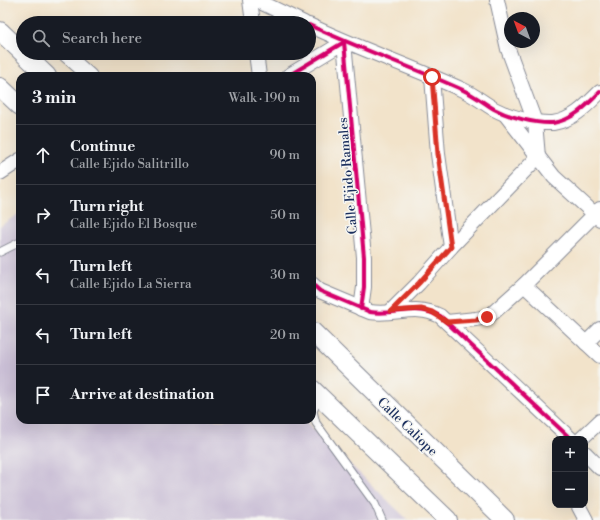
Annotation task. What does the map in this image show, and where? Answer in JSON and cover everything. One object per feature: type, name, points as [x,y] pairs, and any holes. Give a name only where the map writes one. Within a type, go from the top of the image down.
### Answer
[{"type":"street","points":[[250,0],[252,16]]},
{"type":"street","points":[[256,0],[289,16]]},
{"type":"street","points":[[391,311],[538,157],[535,122],[508,49],[497,0]]},
{"type":"street","points":[[316,28],[344,42],[464,91],[505,114],[535,122],[552,123],[570,119],[600,92]]},
{"type":"street","points":[[0,31],[16,46]]},
{"type":"street","points":[[316,59],[344,42]]},
{"type":"street","name":"Calle Ejido Ramales","points":[[344,42],[364,257],[364,286],[361,309]]},
{"type":"street","points":[[30,60],[43,72]]},
{"type":"street","points":[[72,60],[85,72]]},
{"type":"street","points":[[257,60],[258,72]]},
{"type":"street","points":[[295,72],[314,60]]},
{"type":"street","points":[[432,77],[438,154],[451,247]]},
{"type":"street","points":[[0,87],[16,102]]},
{"type":"street","points":[[447,322],[476,320],[487,317],[494,312],[598,214],[554,177],[505,114]]},
{"type":"street","points":[[0,173],[16,163]]},
{"type":"street","points":[[524,285],[600,356]]},
{"type":"street","points":[[316,288],[320,291],[361,309],[378,313],[421,309],[432,312],[447,322],[504,378],[567,436]]},
{"type":"street","points":[[586,343],[600,329]]},
{"type":"street","name":"Calle Caliope","points":[[316,335],[505,520]]},
{"type":"street","points":[[316,393],[448,520]]},
{"type":"street","points":[[584,436],[600,421]]},
{"type":"street","points":[[588,456],[600,468]]},
{"type":"street","points":[[580,508],[586,520]]},
{"type":"lane","points":[[0,252],[16,244]]},
{"type":"lane","points":[[316,423],[375,504],[382,520]]},
{"type":"shaded area","points":[[16,216],[16,424],[308,424],[408,520],[0,520],[0,226]]},
{"type":"cycle path","points":[[316,28],[463,90],[494,109],[507,115],[523,119],[546,123],[553,123],[567,119],[579,112],[600,92]]},
{"type":"cycle path","points":[[316,59],[344,42],[364,257],[364,287],[361,309]]},
{"type":"cycle path","points":[[295,72],[314,60]]},
{"type":"cycle path","points":[[316,288],[320,291],[370,312],[379,313],[422,310],[440,316],[568,436]]},
{"type":"route","points":[[432,77],[438,154],[451,247],[419,283],[391,311],[421,309],[432,312],[447,322],[476,320],[487,317]]}]
